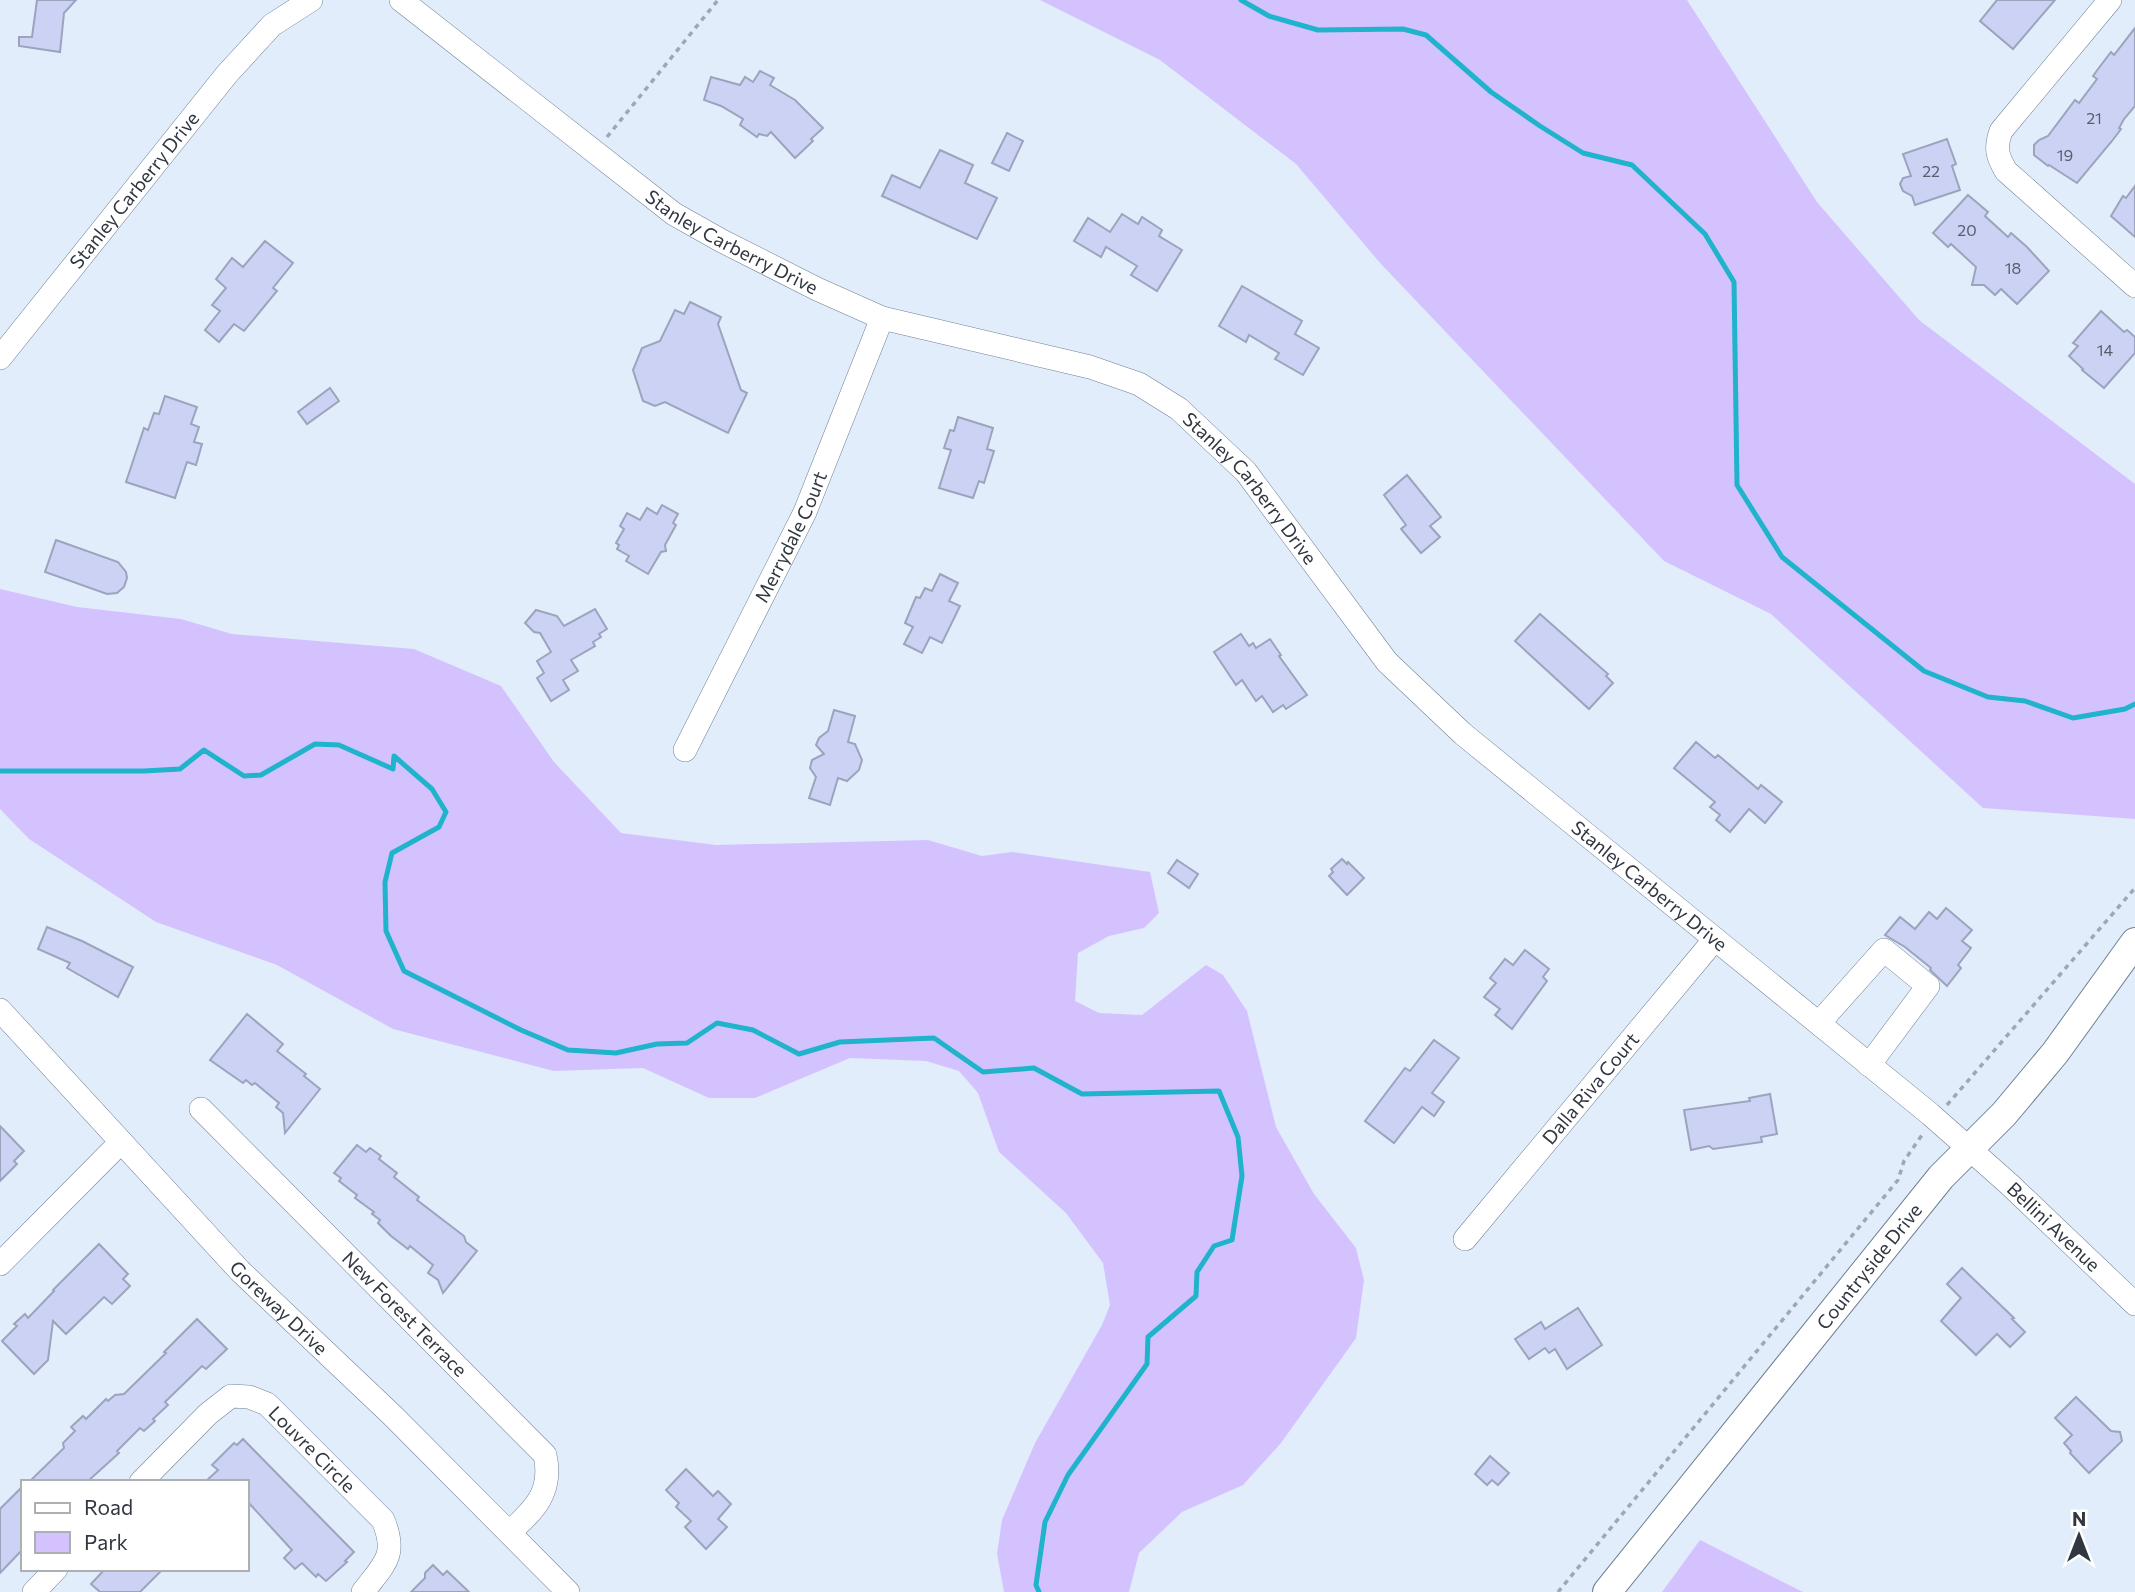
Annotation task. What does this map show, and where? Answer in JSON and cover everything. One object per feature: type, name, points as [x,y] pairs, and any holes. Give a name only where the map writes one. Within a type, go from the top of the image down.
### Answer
[{"type":"main road","name":"Countryside Drive","points":[[1607,1592],[1932,1188],[2004,1114],[2054,1053],[2132,946]]},
{"type":"street","points":[[272,25],[275,0]]},
{"type":"street","name":"Stanley Carberry Drive","points":[[0,358],[228,74],[272,25],[311,0]]},
{"type":"street","points":[[2110,0],[2001,131],[1997,157],[2006,171],[2135,286]]},
{"type":"street","name":"Stanley Carberry Drive","points":[[410,4],[674,214],[722,242],[817,289],[882,317],[1090,367],[1139,384],[1179,409],[1246,472],[1388,662],[1462,734],[1970,1149]]},
{"type":"street","name":"Merrydale Court","points":[[685,750],[805,512],[882,317]]},
{"type":"street","name":"Dalla Riva Court","points":[[1465,1239],[1715,939]]},
{"type":"street","points":[[1819,1023],[1884,950],[1928,986],[1869,1065]]},
{"type":"street","name":"Goreway Drive","points":[[0,1010],[240,1271],[402,1425],[568,1592]]},
{"type":"street","name":"New Forest Terrace","points":[[201,1109],[545,1455],[548,1470],[546,1487],[533,1510],[510,1532]]},
{"type":"street","points":[[0,1264],[121,1142]]},
{"type":"street","name":"Bellini Avenue","points":[[1970,1149],[2135,1304]]},
{"type":"street","name":"Louvre Circle","points":[[143,1480],[208,1414],[231,1396],[249,1397],[267,1404],[383,1520],[390,1536],[390,1551],[383,1566],[363,1592]]},
{"type":"street","points":[[34,1592],[54,1571]]},
{"type":"path","points":[[595,152],[719,0]]},
{"type":"path","points":[[1952,1099],[2135,888]]},
{"type":"path","points":[[1558,1592],[1898,1180],[1904,1161],[1920,1138]]},
{"type":"green space","points":[[1040,0],[1687,0],[1817,202],[1919,320],[2135,484],[2135,819],[1983,808],[1771,614],[1664,561],[1381,264],[1296,164],[1160,60]]},
{"type":"green space","points":[[0,589],[77,607],[181,619],[232,634],[414,649],[501,686],[554,762],[621,833],[716,845],[928,840],[982,856],[1012,852],[1150,872],[1159,913],[1144,928],[1109,936],[1078,953],[1075,1001],[1099,1013],[1142,1015],[1206,965],[1223,975],[1247,1011],[1276,1127],[1314,1194],[1356,1248],[1364,1280],[1356,1338],[1281,1443],[1243,1485],[1182,1512],[1139,1553],[1129,1592],[1004,1592],[997,1554],[1002,1520],[1035,1443],[1102,1325],[1110,1305],[1103,1263],[1066,1213],[999,1152],[978,1093],[959,1071],[926,1061],[850,1058],[755,1098],[709,1098],[643,1068],[554,1071],[393,1029],[277,965],[156,922],[29,839],[0,809]]},
{"type":"green space","points":[[1700,1540],[1803,1592],[1662,1592]]},
{"type":"building","points":[[37,0],[76,0],[64,13],[60,52],[19,46],[19,37],[32,37]]},
{"type":"building","points":[[1997,0],[2055,0],[2013,49],[1980,21]]},
{"type":"building","points":[[2135,28],[2135,106],[2112,141],[2077,183],[2034,155],[2034,145],[2048,136],[2075,100],[2079,103],[2097,79],[2093,76],[2098,69],[2111,52],[2114,55]]},
{"type":"building","points":[[760,71],[774,78],[770,85],[795,100],[823,128],[795,158],[771,132],[767,136],[759,134],[757,137],[740,125],[743,119],[704,100],[711,77],[740,85],[745,77],[753,82]]},
{"type":"building","points":[[1007,133],[1023,141],[1009,171],[992,163]]},
{"type":"building","points":[[1947,139],[1956,164],[1952,166],[1960,190],[1915,205],[1912,196],[1903,191],[1900,184],[1903,178],[1911,176],[1903,154]]},
{"type":"building","points":[[940,150],[973,165],[965,183],[997,198],[977,239],[882,196],[892,175],[920,188]]},
{"type":"building","points":[[2135,186],[2135,237],[2111,216],[2123,196],[2126,198]]},
{"type":"building","points":[[1968,195],[1988,212],[1985,216],[2008,237],[2011,233],[2049,271],[2017,304],[2001,289],[1995,295],[1984,285],[1972,285],[1976,267],[1951,244],[1948,247],[1933,233]]},
{"type":"building","points":[[1122,214],[1138,224],[1142,217],[1162,230],[1159,236],[1182,250],[1157,291],[1131,275],[1137,266],[1106,247],[1101,257],[1074,241],[1088,218],[1110,232]]},
{"type":"building","points":[[265,241],[293,263],[273,288],[277,291],[244,331],[234,324],[219,342],[205,330],[220,311],[212,305],[226,288],[216,279],[232,258],[243,267]]},
{"type":"building","points":[[1242,286],[1302,321],[1295,334],[1319,348],[1303,375],[1275,359],[1279,353],[1249,335],[1246,342],[1219,326]]},
{"type":"building","points":[[690,302],[721,317],[718,324],[741,390],[747,393],[728,433],[665,402],[655,406],[643,401],[633,370],[642,348],[660,341],[675,310],[684,314]]},
{"type":"building","points":[[2101,311],[2124,332],[2127,330],[2135,337],[2135,353],[2104,388],[2069,356],[2078,346],[2073,343]]},
{"type":"building","points":[[330,388],[339,401],[307,424],[298,412]]},
{"type":"building","points":[[165,396],[197,407],[191,424],[199,427],[194,442],[202,444],[196,465],[187,462],[175,498],[126,482],[144,428],[148,430],[154,413],[159,414]]},
{"type":"building","points":[[958,417],[993,428],[987,449],[994,451],[984,483],[979,481],[973,498],[939,488],[951,450],[944,448],[950,430],[954,431]]},
{"type":"building","points":[[1407,475],[1441,517],[1430,526],[1440,537],[1421,553],[1401,529],[1406,525],[1384,495]]},
{"type":"building","points":[[662,505],[678,514],[673,523],[676,525],[665,545],[666,551],[661,552],[648,574],[626,561],[629,556],[617,549],[619,545],[616,543],[624,529],[620,526],[627,513],[640,520],[647,508],[657,514]]},
{"type":"building","points":[[56,540],[118,562],[126,572],[124,587],[117,593],[107,594],[45,572]]},
{"type":"building","points":[[940,574],[958,583],[949,601],[960,606],[942,643],[930,637],[922,653],[904,644],[913,627],[905,623],[916,597],[920,598],[925,588],[932,591]]},
{"type":"building","points":[[595,609],[607,629],[593,642],[595,646],[571,660],[578,671],[563,680],[569,690],[551,701],[537,678],[544,673],[537,661],[551,652],[540,633],[534,632],[525,623],[536,610],[557,616],[564,626]]},
{"type":"building","points":[[1540,614],[1608,674],[1606,676],[1613,683],[1589,709],[1515,641]]},
{"type":"building","points":[[1241,634],[1249,646],[1253,643],[1256,648],[1270,639],[1307,695],[1286,709],[1283,705],[1273,712],[1262,696],[1256,701],[1242,680],[1236,685],[1214,652]]},
{"type":"building","points":[[834,710],[855,716],[848,742],[855,744],[862,760],[859,770],[847,781],[838,778],[830,805],[809,798],[816,777],[810,768],[812,760],[824,754],[816,745],[819,738],[828,731]]},
{"type":"building","points":[[1696,742],[1715,758],[1718,755],[1758,789],[1761,785],[1782,802],[1765,823],[1749,809],[1730,832],[1716,820],[1720,815],[1710,807],[1715,802],[1674,768]]},
{"type":"building","points":[[1342,859],[1364,878],[1347,895],[1329,876],[1333,872],[1331,869]]},
{"type":"building","points":[[1177,860],[1198,874],[1189,888],[1168,873]]},
{"type":"building","points":[[1946,908],[1972,930],[1962,941],[1971,948],[1958,965],[1961,968],[1947,986],[1931,968],[1885,935],[1900,917],[1915,929],[1929,912],[1937,919]]},
{"type":"building","points":[[47,927],[133,967],[118,997],[67,968],[70,963],[38,949]]},
{"type":"building","points":[[1525,950],[1549,969],[1543,977],[1547,981],[1512,1029],[1495,1015],[1500,1009],[1484,997],[1496,983],[1490,978],[1505,959],[1513,965]]},
{"type":"building","points":[[247,1014],[283,1044],[277,1051],[320,1089],[285,1133],[283,1113],[276,1107],[279,1103],[255,1083],[252,1085],[246,1080],[243,1083],[210,1060]]},
{"type":"building","points":[[1434,1040],[1459,1058],[1432,1093],[1444,1102],[1434,1116],[1422,1107],[1394,1143],[1365,1121],[1405,1068],[1410,1071]]},
{"type":"building","points":[[1770,1094],[1777,1134],[1761,1137],[1762,1142],[1691,1150],[1684,1110],[1750,1101],[1749,1098]]},
{"type":"building","points":[[0,1126],[24,1151],[14,1161],[17,1164],[0,1181]]},
{"type":"building","points":[[357,1145],[366,1152],[370,1148],[381,1156],[379,1159],[397,1173],[394,1177],[419,1197],[417,1200],[464,1236],[466,1242],[477,1251],[443,1293],[438,1280],[428,1273],[433,1265],[410,1246],[408,1249],[391,1236],[378,1223],[380,1220],[372,1214],[374,1212],[355,1198],[357,1195],[339,1181],[341,1178],[334,1173]]},
{"type":"building","points":[[99,1244],[128,1274],[123,1279],[130,1286],[112,1304],[104,1297],[66,1334],[53,1321],[48,1360],[34,1374],[2,1341],[17,1326],[14,1324],[25,1314],[28,1318]]},
{"type":"building","points":[[1962,1268],[2025,1332],[2010,1347],[1997,1334],[1976,1355],[1941,1321],[1961,1298],[1947,1284]]},
{"type":"building","points":[[1578,1308],[1602,1345],[1567,1369],[1555,1349],[1549,1353],[1545,1348],[1529,1359],[1515,1339],[1541,1322],[1545,1329]]},
{"type":"building","points":[[197,1319],[227,1349],[206,1369],[202,1366],[165,1402],[168,1405],[153,1419],[155,1421],[144,1431],[140,1428],[117,1451],[119,1453],[89,1480],[31,1480],[64,1448],[63,1443],[75,1431],[71,1427],[83,1416],[86,1419],[106,1399],[108,1401],[115,1395],[124,1394],[166,1353],[164,1352]]},
{"type":"building","points":[[2076,1397],[2111,1431],[2120,1432],[2122,1441],[2089,1473],[2070,1453],[2064,1443],[2072,1435],[2055,1418]]},
{"type":"building","points":[[243,1439],[354,1552],[326,1581],[318,1574],[316,1577],[302,1563],[295,1569],[284,1558],[292,1550],[248,1502],[248,1480],[207,1480],[218,1470],[212,1465],[234,1443],[237,1445]]},
{"type":"building","points":[[1490,1456],[1509,1473],[1498,1485],[1492,1480],[1487,1485],[1475,1474]]},
{"type":"building","points":[[686,1469],[713,1496],[718,1491],[731,1504],[718,1519],[727,1527],[706,1549],[685,1527],[691,1521],[676,1507],[679,1503],[666,1490]]},
{"type":"building","points":[[21,1488],[21,1551],[0,1573],[0,1509]]},
{"type":"building","points":[[433,1565],[443,1575],[447,1571],[469,1592],[411,1592]]},
{"type":"building","points":[[103,1571],[161,1571],[140,1592],[100,1592],[91,1584]]},
{"type":"waterway","points":[[1241,0],[1269,16],[1318,30],[1403,29],[1426,35],[1491,92],[1540,126],[1583,153],[1632,165],[1705,234],[1734,282],[1737,485],[1782,557],[1924,671],[1988,697],[2025,701],[2073,718],[2125,709],[2135,704]]},
{"type":"waterway","points":[[0,771],[180,769],[204,750],[244,776],[261,775],[315,744],[339,745],[393,769],[394,756],[432,789],[446,812],[439,827],[392,853],[385,882],[386,931],[404,971],[521,1030],[568,1050],[616,1053],[657,1044],[687,1043],[717,1023],[753,1030],[799,1054],[840,1042],[934,1038],[983,1072],[1034,1068],[1082,1094],[1219,1091],[1238,1137],[1242,1176],[1232,1240],[1214,1246],[1197,1272],[1196,1296],[1148,1337],[1147,1364],[1068,1475],[1045,1522],[1036,1585],[1039,1592]]}]
